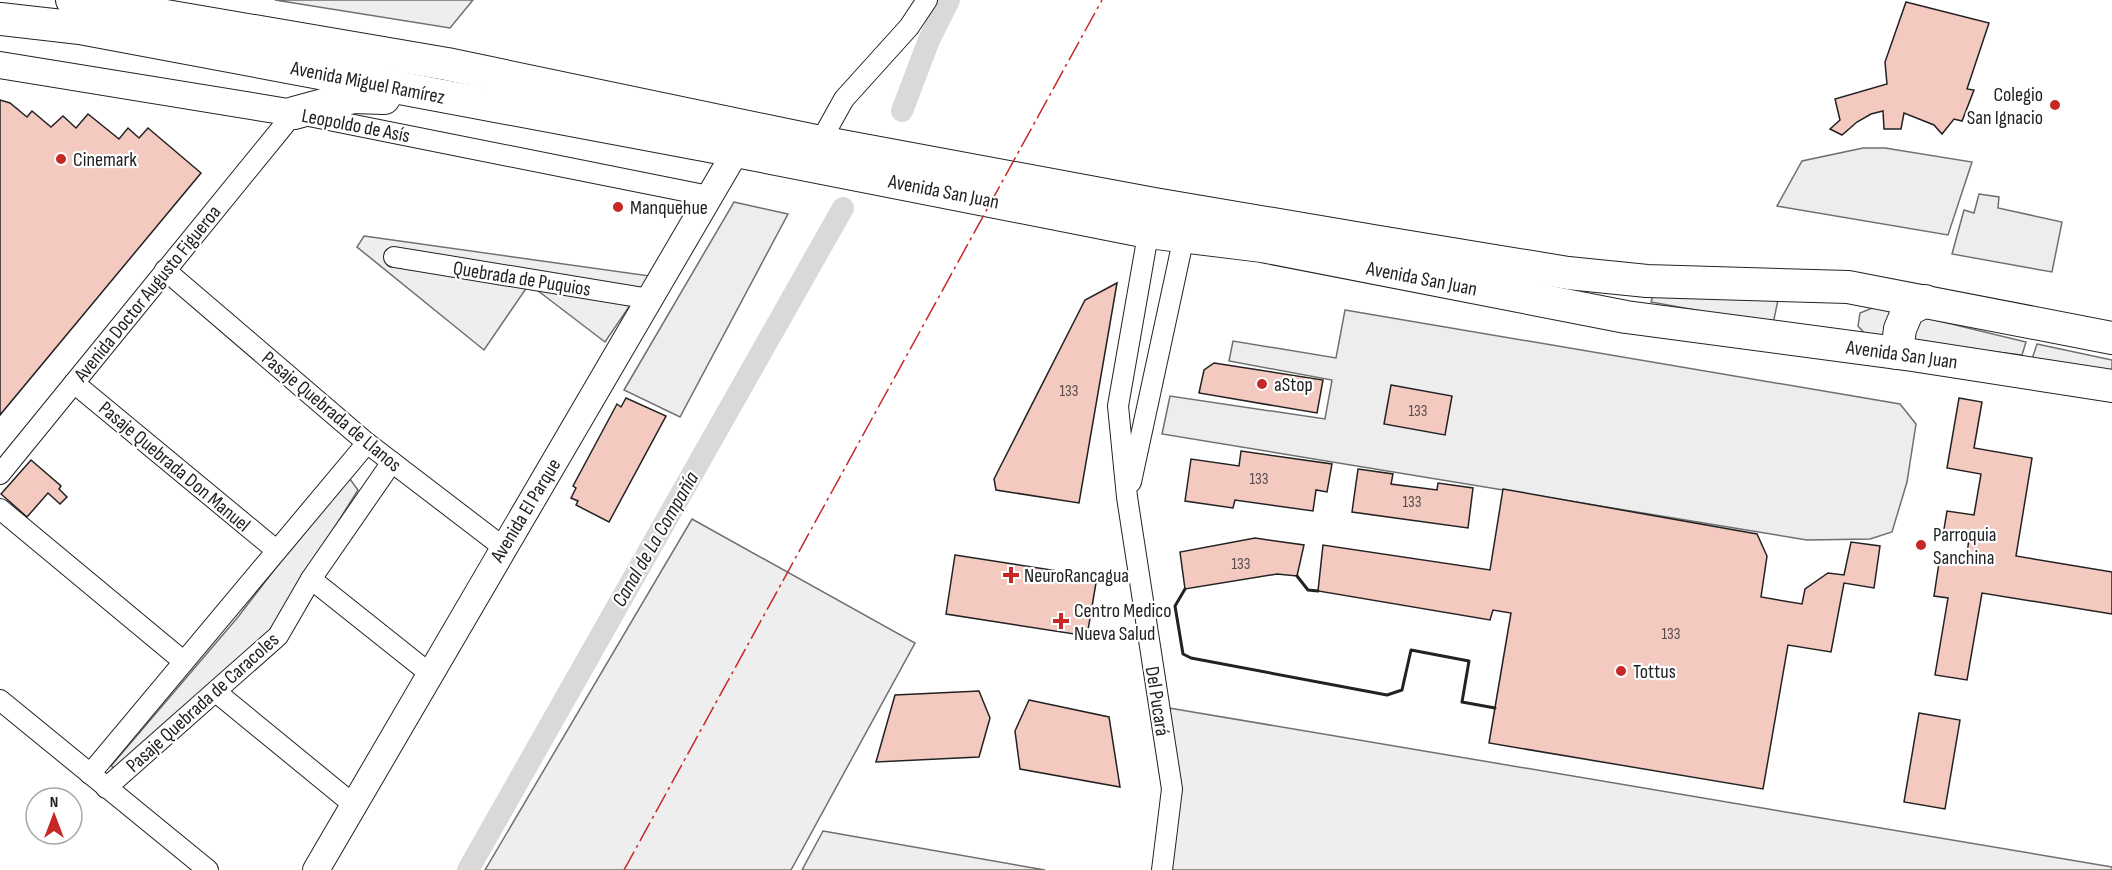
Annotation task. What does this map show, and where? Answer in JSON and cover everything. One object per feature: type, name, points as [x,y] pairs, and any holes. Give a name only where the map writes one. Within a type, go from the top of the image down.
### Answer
[{"type":"main road","name":"Avenida Miguel Ramírez","points":[[72,0],[447,64],[743,139]]},
{"type":"main road","name":"Avenida Miguel Ramírez","points":[[0,19],[80,28],[491,104],[743,139]]},
{"type":"main road","points":[[294,112],[353,97],[491,104]]},
{"type":"main road","name":"Avenida San Juan","points":[[743,139],[820,142],[1151,218]]},
{"type":"main road","name":"Avenida San Juan","points":[[743,139],[1151,218],[1568,273],[1647,281],[1848,287],[2112,338]]},
{"type":"main road","name":"Avenida San Juan","points":[[1186,223],[1262,246],[1626,316],[1897,353],[2112,386]]},
{"type":"main road","points":[[1897,353],[1900,329],[1908,310],[1925,301]]},
{"type":"street","points":[[820,142],[844,99],[862,75],[909,27],[927,0]]},
{"type":"street","name":"Leopoldo de Asís","points":[[0,65],[294,112],[709,196]]},
{"type":"street","name":"Avenida Doctor Augusto Figueroa","points":[[0,474],[294,112]]},
{"type":"street","name":"Avenida El Parque","points":[[316,870],[743,139]]},
{"type":"street","name":"Del Pucará","points":[[1151,218],[1118,406],[1127,497],[1172,789],[1162,870]]},
{"type":"street","name":"Del Pucará","points":[[1127,497],[1186,223]]},
{"type":"street","name":"Quebrada de Puquios","points":[[394,256],[650,299]]},
{"type":"street","name":"Pasaje Quebrada de Llanos","points":[[165,270],[367,442],[503,547]]},
{"type":"street","name":"Pasaje Quebrada Don Manuel","points":[[74,382],[276,550]]},
{"type":"street","name":"Pasaje Quebrada de Caracoles","points":[[90,774],[367,442]]},
{"type":"street","name":"Pasaje Quebrada de Caracoles","points":[[106,788],[278,636],[311,579],[392,462]]},
{"type":"street","points":[[0,509],[183,661]]},
{"type":"street","points":[[311,579],[429,673]]},
{"type":"street","points":[[216,692],[354,805]]},
{"type":"street","points":[[0,700],[208,870]]},
{"type":"shaded area","points":[[275,0],[473,0],[450,28]]},
{"type":"shaded area","points":[[1863,148],[1885,148],[1972,162],[1948,235],[1777,206],[1802,161]]},
{"type":"shaded area","points":[[1979,194],[1999,197],[1998,208],[2062,222],[2052,272],[1952,254],[1964,210],[1974,213]]},
{"type":"shaded area","points":[[734,202],[788,214],[680,417],[624,390]]},
{"type":"shaded area","points":[[364,236],[650,276],[605,342],[529,284],[484,350],[357,247]]},
{"type":"shaded area","points":[[1653,296],[1778,300],[1773,324],[1651,302]]},
{"type":"shaded area","points":[[1877,306],[2026,342],[2022,355],[1868,337],[1858,326],[1860,313]]},
{"type":"shaded area","points":[[1345,310],[1900,404],[1916,424],[1907,482],[1892,532],[1870,539],[1807,540],[1162,434],[1170,396],[1325,419],[1332,380],[1229,361],[1233,341],[1336,358]]},
{"type":"shaded area","points":[[2037,344],[2112,360],[2112,373],[2032,359]]},
{"type":"shaded area","points":[[347,475],[358,490],[255,654],[119,771],[111,766],[238,617]]},
{"type":"shaded area","points":[[692,519],[915,643],[791,870],[485,870]]},
{"type":"shaded area","points":[[1169,708],[2112,867],[2112,870],[1168,870]]},
{"type":"shaded area","points":[[823,831],[1045,870],[802,870]]},
{"type":"building","points":[[1906,2],[1989,23],[1967,89],[1974,90],[1962,121],[1954,119],[1942,134],[1934,125],[1904,113],[1901,129],[1884,129],[1883,111],[1871,114],[1857,122],[1842,135],[1830,129],[1840,120],[1835,99],[1887,84],[1885,62]]},
{"type":"building","points":[[0,100],[10,103],[27,117],[32,111],[51,127],[63,116],[76,128],[88,114],[119,139],[128,128],[139,138],[148,128],[201,173],[0,415]]},
{"type":"building","points":[[1117,283],[1079,503],[996,490],[994,479],[1085,300]]},
{"type":"building","points":[[1214,363],[1323,380],[1317,413],[1199,393],[1204,370]]},
{"type":"building","points":[[1391,385],[1452,396],[1445,435],[1384,424]]},
{"type":"building","points":[[626,398],[666,416],[609,522],[576,505],[578,501],[571,498],[576,488],[573,486],[617,404],[621,407]]},
{"type":"building","points":[[1959,398],[1982,402],[1974,448],[2032,458],[2016,556],[2112,572],[2112,614],[1982,593],[1967,680],[1935,675],[1948,598],[1934,596],[1940,556],[1966,560],[1969,539],[1943,535],[1947,511],[1974,515],[1981,474],[1947,468]]},
{"type":"building","points":[[1241,451],[1332,464],[1327,492],[1316,490],[1313,511],[1235,500],[1233,508],[1185,501],[1191,459],[1239,466]]},
{"type":"building","points":[[31,460],[61,486],[59,489],[67,497],[60,504],[48,493],[27,517],[1,494]]},
{"type":"building","points":[[1358,469],[1393,474],[1391,484],[1437,490],[1438,483],[1473,488],[1468,528],[1352,512]]},
{"type":"building","points":[[1503,489],[1757,534],[1767,556],[1761,597],[1802,604],[1805,589],[1828,573],[1844,575],[1851,542],[1880,546],[1874,588],[1844,583],[1831,652],[1788,645],[1763,789],[1489,743],[1511,613],[1493,610],[1490,620],[1318,591],[1323,545],[1490,570]]},
{"type":"building","points":[[1255,538],[1304,545],[1297,576],[1277,574],[1185,589],[1180,552]]},
{"type":"building","points":[[955,555],[1097,577],[1087,636],[946,614]]},
{"type":"building","points":[[979,691],[990,718],[979,757],[876,762],[895,695]]},
{"type":"building","points":[[1029,700],[1109,717],[1120,787],[1020,769],[1015,731]]},
{"type":"building","points":[[1919,713],[1960,720],[1945,809],[1904,802]]},
{"type":"waterway","name":"Canal de La Compañía","points":[[902,111],[929,40],[949,0]]},
{"type":"waterway","name":"Canal de La Compañía","points":[[468,870],[843,208]]},
{"type":"wall","points":[[1297,576],[1308,590],[1318,591]]},
{"type":"wall","points":[[1185,589],[1175,606],[1183,654],[1191,658],[1387,695],[1402,690],[1411,650],[1469,661],[1462,702],[1495,708]]},
{"type":"power","points":[[624,870],[1102,0]]},
{"type":"place","name":"Colegio San Ignacio","points":[[2055,105]]},
{"type":"place","name":"Cinemark","points":[[61,159]]},
{"type":"place","name":"Manquehue","points":[[618,207]]},
{"type":"place","name":"aStop","points":[[1262,384]]},
{"type":"place","name":"Parroquia Sanchina","points":[[1921,545]]},
{"type":"place","name":"NeuroRancagua","points":[[1011,575]]},
{"type":"place","name":"Centro Medico Nueva Salud","points":[[1061,621]]},
{"type":"place","name":"Tottus","points":[[1621,671]]}]
